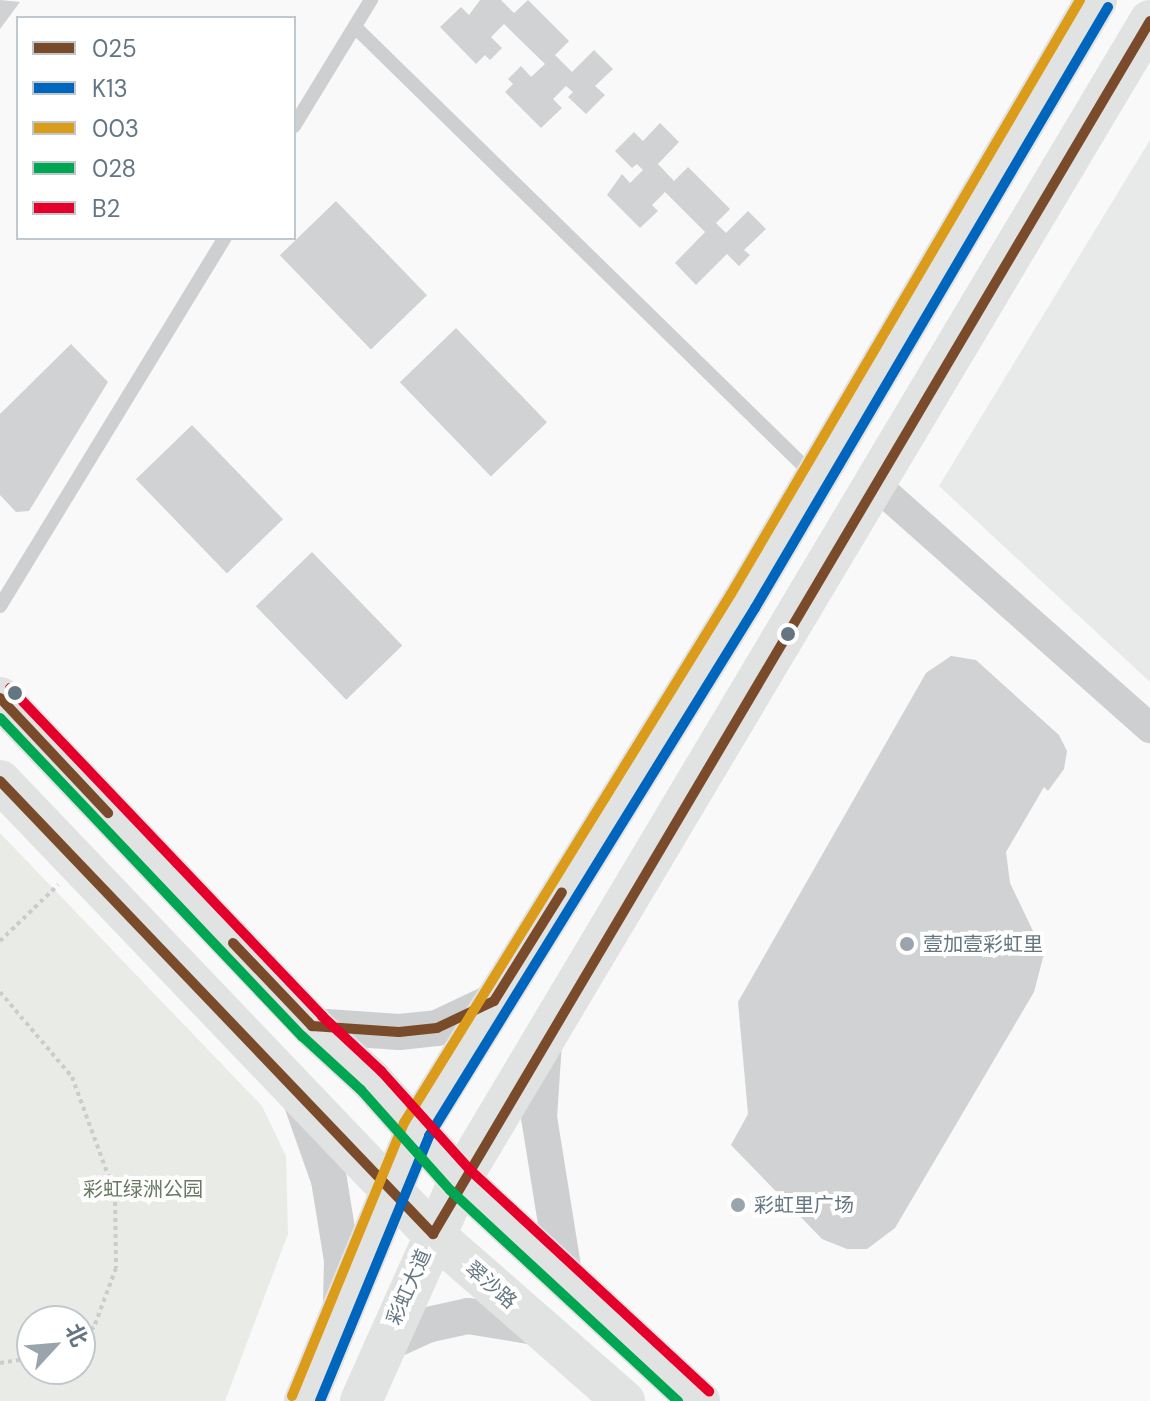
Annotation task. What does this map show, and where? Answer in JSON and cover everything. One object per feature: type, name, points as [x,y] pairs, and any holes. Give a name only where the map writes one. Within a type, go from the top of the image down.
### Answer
[{"type":"main road","points":[[305,1401],[416,1130],[743,601],[1096,0]]},
{"type":"main road","name":"彩虹大道","points":[[361,1401],[383,1345],[460,1180],[1150,21]]},
{"type":"main road","points":[[0,698],[312,1026],[416,1130],[460,1180],[699,1401]]},
{"type":"main road","name":"翠沙路","points":[[0,781],[433,1234],[624,1401]]},
{"type":"street","points":[[875,484],[1150,728]]},
{"type":"street","points":[[312,1026],[399,1032],[437,1028],[494,1001]]},
{"type":"street","points":[[544,1042],[539,1117],[564,1273]]},
{"type":"street","points":[[297,1090],[329,1180],[342,1260],[341,1312]]},
{"type":"street","points":[[383,1345],[427,1325],[468,1316],[541,1328]]},
{"type":"lane","points":[[296,123],[371,0]]},
{"type":"lane","points":[[355,27],[814,477]]},
{"type":"lane","points":[[0,606],[224,240]]},
{"type":"path","points":[[0,941],[79,864]]},
{"type":"path","points":[[0,992],[72,1077],[115,1194],[116,1268],[96,1322]]},
{"type":"shaded area","points":[[1150,140],[1150,682],[939,486]]},
{"type":"green space","name":"彩虹绿洲公园","points":[[0,833],[262,1106],[286,1156],[288,1234],[225,1401],[0,1401]]},
{"type":"building","points":[[0,0],[20,2],[0,29]]},
{"type":"building","points":[[480,0],[501,0],[514,13],[528,0],[569,41],[555,55],[572,72],[594,50],[613,69],[595,86],[605,95],[586,114],[568,97],[573,92],[566,86],[553,99],[562,108],[541,128],[505,92],[513,84],[508,79],[521,66],[531,77],[545,64],[504,24],[491,37],[502,48],[490,60],[485,55],[476,64],[440,27],[461,7],[469,15]]},
{"type":"building","points":[[660,123],[679,142],[658,164],[674,181],[688,167],[730,209],[716,223],[726,233],[748,211],[766,229],[744,250],[750,255],[739,266],[727,254],[696,285],[675,263],[705,232],[665,192],[652,205],[658,211],[640,228],[607,195],[622,174],[630,183],[643,170],[637,164],[632,168],[615,151],[634,132],[643,141]]},
{"type":"building","points":[[336,201],[427,295],[371,349],[280,255]]},
{"type":"building","points":[[456,328],[547,422],[491,476],[400,382]]},
{"type":"building","points":[[71,344],[108,382],[29,511],[16,512],[0,495],[0,414]]},
{"type":"building","points":[[192,425],[283,519],[227,573],[136,479]]},
{"type":"building","points":[[312,552],[402,646],[346,700],[256,606]]},
{"type":"building","name":"壹加壹彩虹里","points":[[951,656],[976,660],[1059,735],[1067,751],[1064,769],[1048,791],[1044,787],[1006,852],[1010,883],[1044,954],[1034,992],[895,1228],[867,1249],[847,1249],[822,1239],[731,1145],[748,1114],[738,1002],[926,673]]},
{"type":"transit line","name":"003","points":[[292,1396],[404,1123],[731,594],[1080,0]]},
{"type":"transit line","name":"K13","points":[[320,1401],[429,1136],[755,608],[1108,7]]},
{"type":"transit line","name":"025","points":[[0,781],[433,1234],[1150,21]]},
{"type":"transit line","name":"B2","points":[[10,688],[322,1016],[381,1071],[470,1170],[709,1391]]},
{"type":"transit line","name":"025","points":[[0,698],[108,813]]},
{"type":"transit line","name":"028","points":[[0,718],[302,1036],[361,1090],[450,1190],[678,1401]]},
{"type":"transit line","name":"025","points":[[233,943],[312,1026],[399,1032],[437,1028],[494,1001],[562,892]]},
{"type":"place","name":"壹加壹彩虹里","points":[[907,944]]},
{"type":"place","name":"彩虹里广场","points":[[738,1205]]}]
